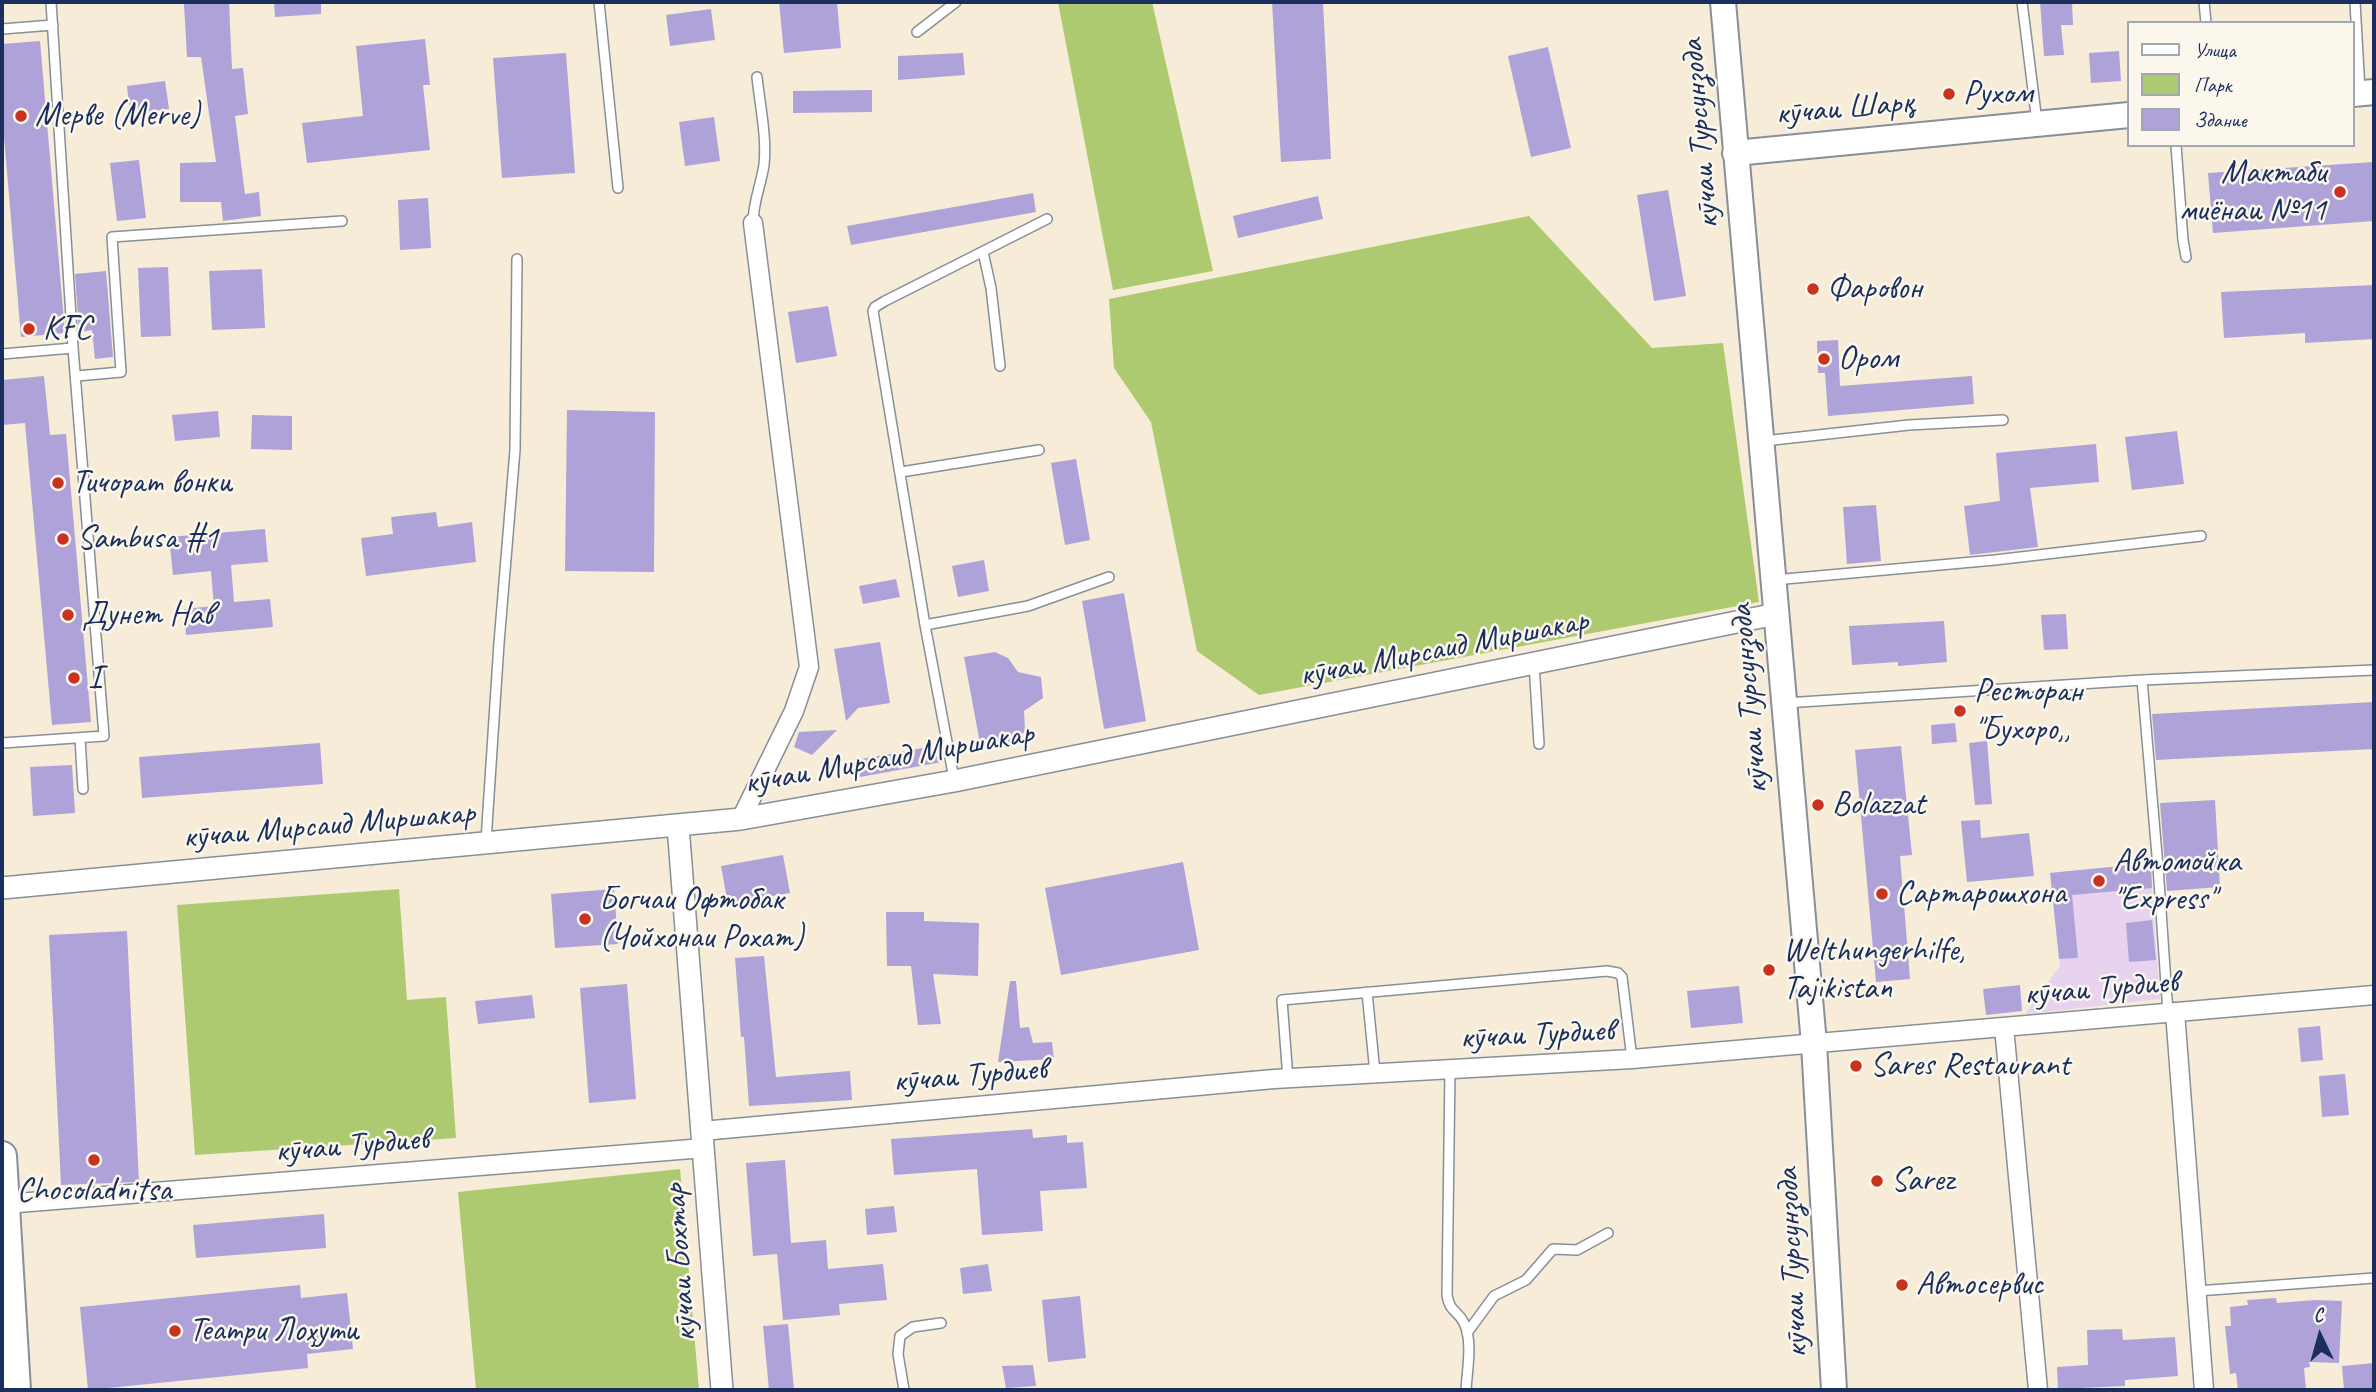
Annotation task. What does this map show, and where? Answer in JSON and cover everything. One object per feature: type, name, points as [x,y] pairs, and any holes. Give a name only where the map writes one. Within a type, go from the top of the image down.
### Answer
[{"type":"highway","points":[[2,1156],[16,1390]]},
{"type":"main road","name":"кӯчаи Турсунзода","points":[[1723,2],[1814,1044],[1834,1390]]},
{"type":"main road","name":"кӯчаи Шарқ","points":[[1735,153],[2128,115]]},
{"type":"street","points":[[741,819],[794,710],[808,667],[753,223]]},
{"type":"street","name":"кӯчаи Мирсаид Миршакар","points":[[2,888],[741,819],[954,781],[1776,614]]},
{"type":"street","name":"кӯчаи Бохтар","points":[[678,826],[722,1390]]},
{"type":"street","name":"кӯчаи Турдиев","points":[[5,1204],[703,1140],[1288,1079],[1632,1059],[2374,995]]},
{"type":"street","points":[[2171,1012],[2204,1390]]},
{"type":"street","points":[[2004,1027],[2038,1390]]},
{"type":"lane","points":[[2,743],[104,736],[73,348],[51,2]]},
{"type":"lane","points":[[599,2],[618,188]]},
{"type":"lane","points":[[917,32],[956,2]]},
{"type":"lane","points":[[2022,2],[2037,124]]},
{"type":"lane","points":[[2204,2],[2206,21]]},
{"type":"lane","points":[[2355,2],[2362,93]]},
{"type":"lane","points":[[2,29],[52,25]]},
{"type":"lane","points":[[753,223],[755,198],[764,166],[765,151],[757,78]]},
{"type":"lane","points":[[2176,147],[2186,257]]},
{"type":"lane","points":[[954,781],[873,311],[885,301],[1047,219]]},
{"type":"lane","points":[[77,376],[121,372],[112,237],[342,221]]},
{"type":"lane","points":[[983,252],[991,288],[1000,366]]},
{"type":"lane","points":[[486,843],[515,450],[517,259]]},
{"type":"lane","points":[[2,354],[73,348]]},
{"type":"lane","points":[[1762,441],[1909,425],[2003,420]]},
{"type":"lane","points":[[901,472],[1039,450]]},
{"type":"lane","points":[[1773,580],[1995,560],[2201,536]]},
{"type":"lane","points":[[925,625],[1028,606],[1109,577]]},
{"type":"lane","points":[[1534,663],[1539,744]]},
{"type":"lane","points":[[1783,703],[2142,680],[2374,670]]},
{"type":"lane","points":[[2142,680],[2171,1012]]},
{"type":"lane","points":[[80,738],[83,789]]},
{"type":"lane","points":[[1288,1079],[1282,1000],[1607,971],[1618,973],[1624,984],[1632,1059]]},
{"type":"lane","points":[[1367,992],[1375,1073]]},
{"type":"lane","points":[[1450,1069],[1447,1295],[1449,1306],[1462,1319],[1467,1334],[1466,1390]]},
{"type":"lane","points":[[1467,1334],[1494,1296],[1526,1280],[1553,1249],[1577,1250],[1608,1233]]},
{"type":"lane","points":[[2197,1291],[2374,1278]]},
{"type":"lane","points":[[904,1390],[898,1354],[900,1336],[913,1326],[941,1323]]},
{"type":"shaded area","name":"Автомойка \"Express\"","points":[[2150,863],[2160,999],[2025,1014],[2060,966],[2051,873]]},
{"type":"green space","points":[[1058,2],[1152,2],[1213,271],[1113,290]]},
{"type":"green space","points":[[1529,216],[1652,348],[1723,343],[1759,602],[1259,695],[1197,651],[1151,422],[1114,368],[1109,299]]},
{"type":"green space","points":[[399,889],[407,1000],[446,997],[456,1138],[195,1155],[177,905]]},
{"type":"green space","points":[[680,1169],[699,1390],[476,1390],[458,1192]]},
{"type":"building","points":[[229,2],[232,69],[243,68],[248,114],[235,116],[245,194],[259,192],[261,216],[223,221],[221,202],[180,202],[180,163],[216,162],[201,57],[187,57],[184,4]]},
{"type":"building","points":[[274,2],[321,2],[321,14],[275,17]]},
{"type":"building","points":[[779,2],[837,2],[841,48],[784,53]]},
{"type":"building","points":[[1272,2],[1323,2],[1331,159],[1281,162]]},
{"type":"building","points":[[2040,2],[2072,2],[2073,25],[2061,25],[2064,55],[2044,56]]},
{"type":"building","points":[[711,9],[715,40],[670,46],[666,15]]},
{"type":"building","points":[[425,39],[430,85],[423,85],[430,150],[307,163],[302,123],[363,116],[356,46]]},
{"type":"building","points":[[40,41],[65,333],[21,337],[2,113],[2,44]]},
{"type":"building","points":[[1548,47],[1571,148],[1531,157],[1508,56]]},
{"type":"building","points":[[2119,51],[2121,81],[2091,83],[2089,53]]},
{"type":"building","points":[[566,53],[575,173],[502,178],[493,58]]},
{"type":"building","points":[[963,53],[965,75],[898,80],[898,56]]},
{"type":"building","points":[[165,81],[169,109],[130,114],[127,86]]},
{"type":"building","points":[[872,90],[872,112],[793,113],[793,91]]},
{"type":"building","points":[[714,117],[720,161],[685,166],[679,122]]},
{"type":"building","points":[[139,160],[146,218],[117,221],[110,163]]},
{"type":"building","points":[[2374,162],[2374,221],[2213,233],[2208,173]]},
{"type":"building","points":[[1668,190],[1686,296],[1654,301],[1637,195]]},
{"type":"building","points":[[1033,193],[1036,212],[851,245],[847,226]]},
{"type":"building","points":[[1318,196],[1323,219],[1238,238],[1233,216]]},
{"type":"building","points":[[428,198],[431,248],[400,250],[398,200]]},
{"type":"building","points":[[168,267],[171,336],[141,337],[138,268]]},
{"type":"building","points":[[262,269],[265,328],[212,330],[209,271]]},
{"type":"building","points":[[106,271],[113,357],[95,359],[92,330],[79,332],[75,274]]},
{"type":"building","points":[[2374,285],[2374,339],[2305,343],[2305,333],[2224,338],[2221,292]]},
{"type":"building","points":[[828,306],[837,356],[796,363],[788,312]]},
{"type":"building","points":[[1838,340],[1840,386],[1972,376],[1974,404],[1828,416],[1825,373],[1818,373],[1817,341]]},
{"type":"building","points":[[44,376],[50,435],[66,434],[91,722],[52,725],[25,423],[2,425],[2,380]]},
{"type":"building","points":[[567,410],[655,412],[654,572],[565,571]]},
{"type":"building","points":[[218,411],[220,437],[175,441],[172,415]]},
{"type":"building","points":[[252,415],[292,416],[292,450],[251,449]]},
{"type":"building","points":[[2177,431],[2184,484],[2132,490],[2125,437]]},
{"type":"building","points":[[2096,444],[2099,482],[2030,488],[2038,547],[1970,555],[1964,506],[2000,501],[1996,453]]},
{"type":"building","points":[[1076,459],[1090,540],[1065,545],[1051,463]]},
{"type":"building","points":[[1876,505],[1881,561],[1847,564],[1843,507]]},
{"type":"building","points":[[436,512],[438,527],[472,522],[476,562],[366,576],[361,538],[393,534],[391,517]]},
{"type":"building","points":[[265,529],[268,562],[231,565],[234,602],[270,599],[273,627],[186,635],[184,609],[214,606],[211,571],[173,575],[169,537]]},
{"type":"building","points":[[984,560],[989,591],[958,597],[952,566]]},
{"type":"building","points":[[896,579],[900,597],[863,604],[859,586]]},
{"type":"building","points":[[1124,593],[1146,721],[1104,729],[1082,601]]},
{"type":"building","points":[[2066,614],[2068,649],[2044,650],[2041,615]]},
{"type":"building","points":[[1944,621],[1947,662],[1898,666],[1898,662],[1852,665],[1849,626]]},
{"type":"building","points":[[880,642],[890,703],[858,708],[846,721],[834,649]]},
{"type":"building","points":[[995,652],[1008,658],[1018,672],[1041,677],[1043,698],[1024,711],[1025,731],[1015,742],[981,749],[964,657]]},
{"type":"building","points":[[2374,702],[2374,749],[2156,760],[2152,714]]},
{"type":"building","points":[[1955,723],[1957,742],[1932,744],[1931,725]]},
{"type":"building","points":[[837,730],[812,755],[794,747],[799,732]]},
{"type":"building","points":[[1987,741],[1992,804],[1975,805],[1969,743]]},
{"type":"building","points":[[320,743],[323,784],[142,798],[139,757]]},
{"type":"building","points":[[939,745],[942,762],[860,777],[856,760]]},
{"type":"building","points":[[1901,746],[1912,855],[1900,856],[1910,979],[1876,982],[1855,750]]},
{"type":"building","points":[[72,765],[75,813],[33,816],[30,767]]},
{"type":"building","points":[[2215,800],[2220,887],[2167,891],[2160,803]]},
{"type":"building","points":[[1980,820],[1981,838],[2029,833],[2034,876],[1967,882],[1961,821]]},
{"type":"building","points":[[783,855],[790,893],[728,904],[721,866]]},
{"type":"building","points":[[1183,862],[1199,950],[1061,975],[1045,888]]},
{"type":"building","name":"Автомойка \"Express\"","points":[[2151,863],[2152,888],[2072,895],[2078,958],[2059,959],[2050,873]]},
{"type":"building","name":"Богчаи Офтобак (Чойхонаи Рохат)","points":[[614,889],[618,944],[555,948],[551,894]]},
{"type":"building","points":[[886,912],[924,912],[924,921],[979,923],[978,976],[933,974],[941,1024],[918,1025],[911,966],[887,966]]},
{"type":"building","name":"Автомойка \"Express\"","points":[[2152,920],[2156,960],[2129,962],[2126,923]]},
{"type":"building","points":[[127,931],[139,1182],[61,1185],[49,935]]},
{"type":"building","points":[[764,956],[776,1077],[850,1071],[852,1100],[749,1106],[735,958]]},
{"type":"building","points":[[1010,981],[1016,981],[1020,1028],[1029,1027],[1033,1043],[1052,1042],[1054,1059],[998,1062]]},
{"type":"building","points":[[627,984],[636,1099],[589,1103],[580,988]]},
{"type":"building","points":[[2020,985],[2022,1011],[1986,1015],[1983,989]]},
{"type":"building","points":[[1739,986],[1743,1023],[1691,1028],[1687,991]]},
{"type":"building","points":[[532,995],[535,1018],[478,1024],[475,1001]]},
{"type":"building","points":[[2320,1026],[2323,1060],[2301,1062],[2298,1028]]},
{"type":"building","points":[[2345,1074],[2349,1115],[2322,1117],[2319,1076]]},
{"type":"building","points":[[1032,1129],[1033,1138],[1067,1135],[1067,1143],[1083,1142],[1087,1188],[1040,1191],[1043,1231],[982,1235],[977,1169],[894,1175],[891,1139]]},
{"type":"building","points":[[785,1160],[791,1243],[826,1240],[828,1269],[883,1264],[887,1300],[839,1304],[840,1315],[783,1320],[777,1254],[753,1256],[746,1163]]},
{"type":"building","points":[[894,1206],[897,1232],[867,1235],[865,1209]]},
{"type":"building","points":[[324,1214],[326,1248],[196,1258],[193,1225]]},
{"type":"building","points":[[988,1264],[992,1291],[963,1294],[960,1268]]},
{"type":"building","points":[[300,1285],[301,1298],[347,1293],[353,1349],[307,1354],[308,1368],[88,1390],[80,1307]]},
{"type":"building","points":[[1080,1296],[1086,1358],[1048,1362],[1042,1300]]},
{"type":"building","points":[[2276,1298],[2277,1303],[2342,1301],[2339,1363],[2309,1362],[2310,1367],[2304,1368],[2306,1389],[2238,1390],[2236,1373],[2230,1374],[2225,1326],[2231,1326],[2230,1307],[2248,1305],[2247,1300]]},
{"type":"building","points":[[788,1324],[794,1390],[769,1390],[763,1326]]},
{"type":"building","points":[[2122,1329],[2123,1340],[2175,1337],[2178,1376],[2125,1380],[2125,1386],[2058,1389],[2057,1367],[2088,1365],[2087,1330]]},
{"type":"building","points":[[2374,1363],[2374,1390],[2344,1390],[2342,1366]]},
{"type":"building","points":[[1033,1365],[1036,1386],[1006,1388],[1002,1366]]},
{"type":"place","name":"Рухом","points":[[1949,94]]},
{"type":"place","name":"Mерве (Merve)","points":[[21,116]]},
{"type":"place","name":"Мактаби миёнаи №11","points":[[2340,192]]},
{"type":"place","name":"Фаровон","points":[[1813,289]]},
{"type":"place","name":"KFC","points":[[29,329]]},
{"type":"place","name":"Ором","points":[[1824,359]]},
{"type":"place","name":"Тичорат вонки","points":[[58,483]]},
{"type":"place","name":"Sambusa #1","points":[[63,539]]},
{"type":"place","name":"Дунет Нав","points":[[68,615]]},
{"type":"place","name":"I","points":[[74,678]]},
{"type":"place","name":"Ресторан \"Бухоро,,","points":[[1960,711]]},
{"type":"place","name":"Bolazzat","points":[[1818,805]]},
{"type":"place","name":"Автомойка \"Express\"","points":[[2099,881]]},
{"type":"place","name":"Сартарошхона","points":[[1882,894]]},
{"type":"place","name":"Богчаи Офтобак (Чойхонаи Рохат)","points":[[585,919]]},
{"type":"place","name":"Welthungerhilfe, Tajikistan","points":[[1769,970]]},
{"type":"place","name":"Sares Restaurant","points":[[1856,1066]]},
{"type":"place","name":"Chocoladnitsa","points":[[94,1160]]},
{"type":"place","name":"Sarez","points":[[1877,1181]]},
{"type":"place","name":"Автосервис","points":[[1902,1285]]},
{"type":"place","name":"Театри Лоҳути","points":[[175,1331]]}]
